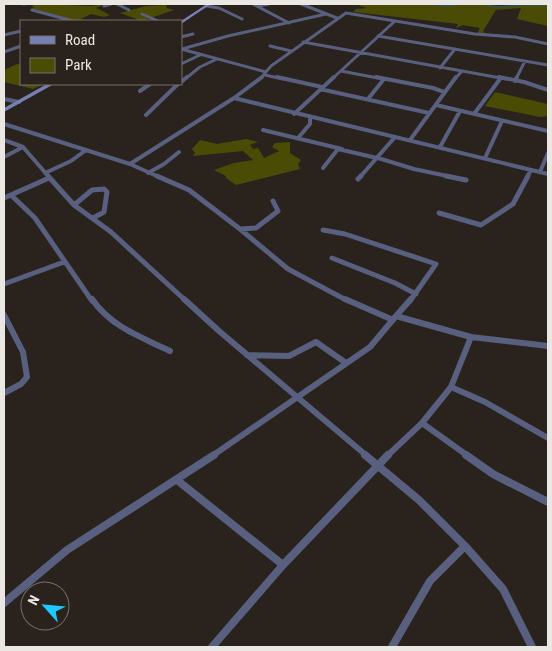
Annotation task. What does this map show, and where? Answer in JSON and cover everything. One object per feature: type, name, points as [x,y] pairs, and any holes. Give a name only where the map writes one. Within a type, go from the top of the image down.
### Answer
[{"type":"street","points":[[104,6],[111,4]]},
{"type":"street","points":[[117,4],[129,10]]},
{"type":"street","points":[[253,4],[289,23]]},
{"type":"street","points":[[258,6],[269,4]]},
{"type":"street","points":[[301,4],[337,18]]},
{"type":"street","points":[[182,22],[208,5],[242,19]]},
{"type":"street","points":[[32,10],[69,20]]},
{"type":"street","points":[[130,164],[234,98],[302,42],[337,18],[348,13],[475,34],[515,37],[548,44]]},
{"type":"street","points":[[142,14],[156,20]]},
{"type":"street","points":[[182,49],[326,14]]},
{"type":"street","points":[[294,114],[395,20]]},
{"type":"street","points":[[4,35],[20,31]]},
{"type":"street","points":[[182,37],[193,34]]},
{"type":"street","points":[[378,36],[548,65]]},
{"type":"street","points":[[302,42],[500,79],[515,80],[548,90]]},
{"type":"street","points":[[4,52],[20,46]]},
{"type":"street","points":[[270,46],[291,51]]},
{"type":"street","points":[[182,49],[265,74],[429,113]]},
{"type":"street","points":[[440,68],[455,49]]},
{"type":"street","points":[[182,64],[200,55]]},
{"type":"street","points":[[182,81],[200,67],[217,59]]},
{"type":"street","points":[[515,80],[525,61]]},
{"type":"street","points":[[341,71],[433,88],[444,92]]},
{"type":"street","points":[[410,140],[444,92],[461,72]]},
{"type":"street","points":[[368,98],[384,79]]},
{"type":"street","points":[[474,114],[500,79]]},
{"type":"street","points":[[4,110],[49,85]]},
{"type":"street","points":[[140,91],[149,85]]},
{"type":"street","points":[[146,115],[178,85]]},
{"type":"street","points":[[234,98],[310,118],[440,147],[548,174]]},
{"type":"street","points":[[4,99],[19,102]]},
{"type":"street","points":[[436,105],[548,131]]},
{"type":"street","points":[[440,147],[460,111]]},
{"type":"street","points":[[298,138],[310,124],[310,118]]},
{"type":"street","points":[[485,158],[502,121]]},
{"type":"street","points":[[4,124],[130,164],[189,190],[240,229],[274,259],[348,300],[395,318],[471,337],[548,346]]},
{"type":"street","points":[[263,130],[414,169],[466,180]]},
{"type":"street","points":[[358,179],[395,137]]},
{"type":"street","points":[[4,140],[22,147],[74,204],[123,242],[247,355],[419,500],[465,546],[503,589],[532,647]]},
{"type":"street","points":[[4,157],[22,147]]},
{"type":"street","points":[[323,168],[335,151],[342,149]]},
{"type":"street","points":[[4,198],[71,161],[86,150]]},
{"type":"street","points":[[148,173],[164,164],[179,152]]},
{"type":"street","points":[[540,172],[548,153]]},
{"type":"street","points":[[439,214],[474,224],[481,224],[513,204],[531,170]]},
{"type":"street","points":[[74,204],[92,190],[104,189],[107,192],[104,212],[93,218]]},
{"type":"street","points":[[10,195],[35,218],[99,310],[113,323],[170,351]]},
{"type":"street","points":[[240,229],[256,228],[269,219],[278,211],[273,201]]},
{"type":"street","points":[[4,603],[67,550],[177,480],[370,347],[416,294],[436,267],[434,263],[345,234],[323,230]]},
{"type":"street","points":[[332,258],[395,283],[416,294]]},
{"type":"street","points":[[4,284],[64,262]]},
{"type":"street","points":[[4,315],[7,332],[23,352],[27,377],[21,384],[4,393]]},
{"type":"street","points":[[214,646],[283,565],[377,464],[422,423],[451,387],[471,337]]},
{"type":"street","points":[[247,355],[289,356],[316,342],[346,363]]},
{"type":"street","points":[[451,387],[485,402],[548,438]]},
{"type":"street","points":[[422,423],[493,474],[548,502]]},
{"type":"street","points":[[177,480],[283,565]]},
{"type":"street","points":[[392,647],[430,581],[465,546]]},
{"type":"green space","points":[[38,4],[91,6],[106,4],[96,8],[110,15],[104,17],[91,14],[79,20],[72,20],[32,9],[34,7],[31,6]]},
{"type":"green space","points":[[362,4],[487,4],[507,6],[547,4],[548,26],[517,19],[521,8],[496,10],[483,31],[486,34],[477,34],[480,28],[463,25],[456,28],[458,24],[353,12],[356,9],[367,8],[359,6]]},
{"type":"green space","points":[[166,5],[167,8],[174,10],[145,20],[139,20],[120,13],[146,6]]},
{"type":"green space","points":[[17,64],[20,65],[20,85],[42,85],[33,89],[4,82],[4,70]]},
{"type":"green space","points":[[495,92],[548,104],[548,116],[540,117],[485,106]]},
{"type":"green space","points":[[246,139],[258,142],[250,145],[253,149],[258,148],[264,158],[279,151],[272,147],[275,143],[290,142],[290,153],[301,160],[298,164],[300,169],[236,185],[226,176],[214,170],[234,163],[253,160],[243,151],[193,156],[195,153],[192,149],[200,140],[217,144]]},
{"type":"waterway","points":[[430,4],[446,6],[462,4]]},
{"type":"waterway","points":[[482,4],[495,7],[548,5]]}]
